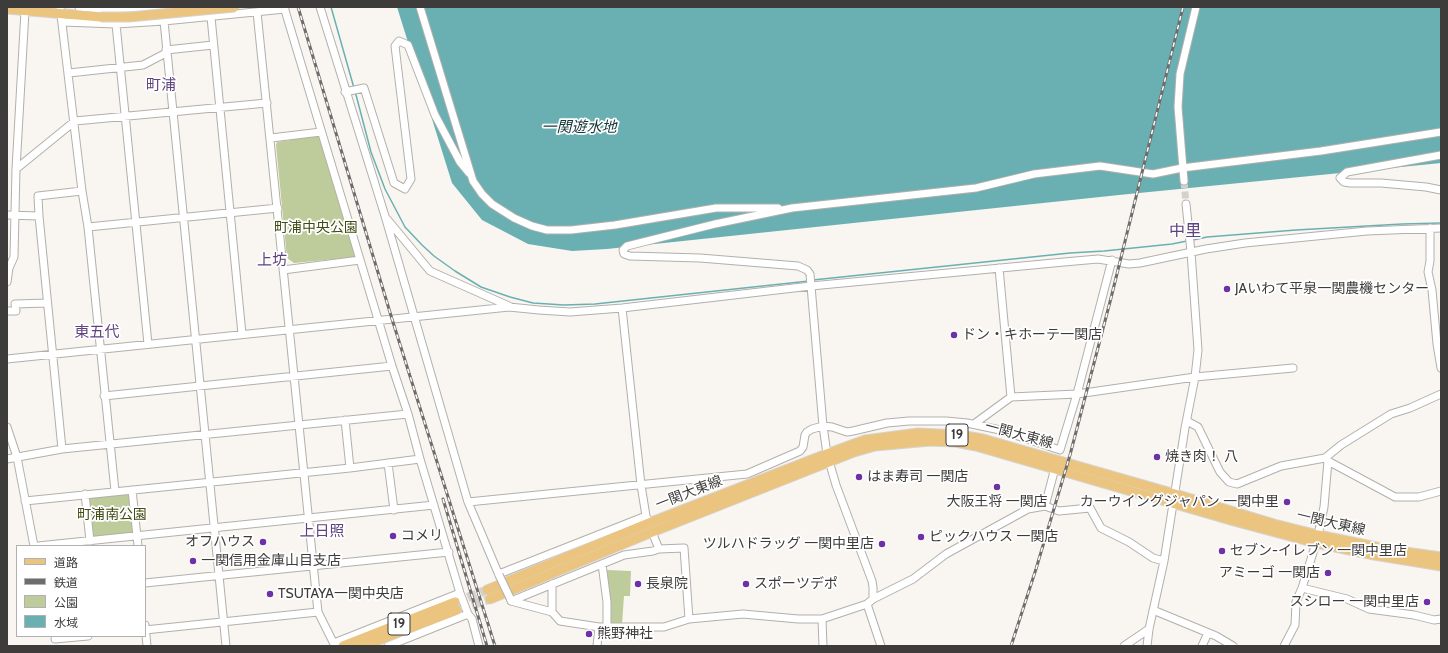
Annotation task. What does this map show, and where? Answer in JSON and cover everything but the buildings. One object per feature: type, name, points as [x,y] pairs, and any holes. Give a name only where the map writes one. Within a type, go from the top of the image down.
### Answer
[{"type":"main road","points":[[7,9],[101,17],[129,17],[235,7]]},
{"type":"main road","name":"一関大東線","points":[[488,594],[649,524],[828,457],[865,440],[918,433],[960,435],[983,439],[1175,498],[1374,555],[1441,566]]},
{"type":"main road","name":"一関大東線","points":[[828,457],[875,446],[930,441],[955,442],[976,446],[1054,468],[1175,498]]},
{"type":"main road","name":"一関大東線","points":[[1317,539],[1441,558]]},
{"type":"main road","name":"19","points":[[343,646],[456,606],[363,646]]},
{"type":"street","points":[[79,7],[111,9],[162,7]]},
{"type":"street","points":[[210,7],[242,334]]},
{"type":"street","points":[[320,7],[348,92],[468,502],[510,600]]},
{"type":"street","points":[[420,7],[473,181],[492,204],[514,218],[532,226],[547,230],[571,230],[615,225],[716,208],[792,208]]},
{"type":"street","points":[[1184,181],[1178,107],[1180,74],[1196,7]]},
{"type":"street","points":[[115,491],[104,396],[88,227],[82,191],[75,121],[61,14],[116,24],[164,21],[284,8],[321,132],[335,172],[392,366],[408,414],[460,593],[468,614],[472,619],[479,646]]},
{"type":"street","points":[[7,282],[9,268],[14,257],[16,169],[29,10]]},
{"type":"street","points":[[258,12],[318,612],[335,645],[460,593]]},
{"type":"street","points":[[164,21],[226,646]]},
{"type":"street","points":[[116,24],[148,344]]},
{"type":"street","points":[[348,92],[364,88],[394,183],[405,189],[411,180],[395,46],[399,41],[408,45],[435,115],[460,162],[471,175]]},
{"type":"street","points":[[68,73],[143,65],[166,51],[213,46]]},
{"type":"street","points":[[16,169],[75,121],[267,103]]},
{"type":"street","points":[[271,138],[321,132]]},
{"type":"street","points":[[881,646],[870,602],[873,586],[872,581],[828,457],[823,426],[810,274],[807,270],[798,266],[700,258],[630,256],[624,254],[623,250],[627,246],[715,224],[792,208],[976,188],[1034,174],[1100,166],[1153,174],[1182,168],[1321,151],[1441,132]]},
{"type":"street","points":[[1441,155],[1347,172],[1340,178],[1344,182],[1350,183],[1381,183],[1426,187],[1441,190]]},
{"type":"street","points":[[62,449],[38,216],[38,196],[82,191]]},
{"type":"street","points":[[1147,646],[1175,498],[1198,350],[1186,204]]},
{"type":"street","points":[[88,227],[278,208]]},
{"type":"street","points":[[7,215],[38,216]]},
{"type":"street","points":[[385,216],[430,271],[509,306]]},
{"type":"street","points":[[1430,228],[1430,261],[1428,272],[1432,290],[1437,344],[1441,368]]},
{"type":"street","points":[[7,359],[509,306],[570,312],[622,308],[811,285],[999,268],[1098,260],[1112,260],[1129,264],[1140,263],[1191,252],[1245,243],[1367,231],[1441,228]]},
{"type":"street","points":[[283,270],[360,260]]},
{"type":"street","points":[[468,502],[747,474],[800,451],[803,447],[807,432],[823,426],[832,427],[846,432],[909,420],[946,421],[974,424],[1000,430],[1060,450],[1077,394],[1112,260]]},
{"type":"street","points":[[999,268],[1011,397]]},
{"type":"street","points":[[7,311],[16,311],[16,304],[47,303]]},
{"type":"street","points":[[622,308],[641,485],[649,524],[659,549]]},
{"type":"street","points":[[104,396],[392,366]]},
{"type":"street","points":[[974,424],[1011,397],[1077,394],[1195,377],[1293,368]]},
{"type":"street","points":[[1187,421],[1198,427],[1220,472],[1229,482],[1237,484],[1281,466],[1326,459],[1341,445],[1391,414],[1441,394]]},
{"type":"street","points":[[7,459],[62,449],[408,414]]},
{"type":"street","points":[[345,420],[350,468]]},
{"type":"street","points":[[7,427],[17,458],[34,545]]},
{"type":"street","points":[[25,501],[304,473],[420,459]]},
{"type":"street","points":[[1326,459],[1395,497],[1419,497],[1441,490]]},
{"type":"street","points":[[1284,646],[1295,624],[1296,602],[1302,588],[1317,539],[1324,507],[1326,459]]},
{"type":"street","points":[[388,463],[394,510]]},
{"type":"street","points":[[1044,506],[1054,468]]},
{"type":"street","points":[[132,490],[138,545]]},
{"type":"street","points":[[86,494],[90,541]]},
{"type":"street","points":[[48,545],[434,505]]},
{"type":"street","points":[[510,600],[552,612],[560,621],[599,627],[664,627],[689,619],[743,614],[798,619],[822,619],[870,602],[913,579],[952,551],[1030,509],[1044,506],[1059,511],[1090,508],[1101,528],[1130,542],[1153,558],[1164,561]]},
{"type":"street","points":[[499,575],[649,524]]},
{"type":"street","points":[[510,600],[624,555],[659,549],[684,548],[689,619]]},
{"type":"street","points":[[146,582],[449,552]]},
{"type":"street","points":[[602,564],[607,602],[607,627]]},
{"type":"street","points":[[552,584],[552,612]]},
{"type":"street","points":[[1302,588],[1347,599],[1369,609],[1441,620]]},
{"type":"street","points":[[1154,610],[1216,636],[1233,646]]},
{"type":"street","points":[[146,630],[224,623],[318,612]]},
{"type":"street","points":[[388,646],[468,614]]},
{"type":"street","points":[[822,619],[823,646]]},
{"type":"street","points":[[597,646],[599,627]]},
{"type":"street","points":[[1124,646],[1149,629]]},
{"type":"street","points":[[1202,646],[1208,633]]},
{"type":"street","points":[[54,640],[80,637]]},
{"type":"green space","name":"町浦中央公園","points":[[319,135],[357,257],[294,263],[287,258],[276,145],[277,142],[291,140],[291,138]]},
{"type":"green space","name":"町浦南公園","points":[[128,492],[131,495],[133,533],[95,538],[93,536],[89,499],[91,496]]},
{"type":"green space","points":[[607,570],[631,571],[630,596],[624,596],[622,624],[609,623]]},
{"type":"water","name":"一関遊水地","points":[[397,7],[1441,7],[1441,163],[607,249],[572,251],[528,244],[482,220],[452,183]]},
{"type":"waterway","points":[[331,7],[354,88]]},
{"type":"waterway","points":[[355,91],[371,152],[385,189],[405,227],[434,256],[481,287],[533,303],[564,305],[595,304],[809,281]]},
{"type":"waterway","points":[[1193,240],[1207,237],[1296,230],[1441,223]]},
{"type":"waterway","points":[[813,280],[1070,253],[1172,244],[1187,241]]},
{"type":"tunnel","points":[[1184,181],[1186,204]]},
{"type":"tunnel","points":[[455,602],[487,590]]},
{"type":"tunnel","points":[[459,609],[490,599]]},
{"type":"railway","points":[[298,7],[392,319],[495,646]]},
{"type":"railway","points":[[1011,646],[1070,455],[1111,298],[1183,7]]},
{"type":"railway","points":[[443,499],[487,646]]},
{"type":"place","name":"JAいわて平泉一関農機センター","points":[[1227,289]]},
{"type":"place","name":"ドン・キホーテ一関店","points":[[954,335]]},
{"type":"place","name":"焼き肉！ 八","points":[[1157,457]]},
{"type":"place","name":"はま寿司 一関店","points":[[859,477]]},
{"type":"place","name":"大阪王将 一関店","points":[[997,487]]},
{"type":"place","name":"カーウイングジャパン 一関中里","points":[[1287,502]]},
{"type":"place","name":"コメリ","points":[[393,536]]},
{"type":"place","name":"ピックハウス 一関店","points":[[921,537]]},
{"type":"place","name":"オフハウス","points":[[263,542]]},
{"type":"place","name":"ツルハドラッグ 一関中里店","points":[[882,544]]},
{"type":"place","name":"セブン-イレブン 一関中里店","points":[[1222,551]]},
{"type":"place","name":"一関信用金庫山目支店","points":[[193,561]]},
{"type":"place","name":"アミーゴ 一関店","points":[[1328,573]]},
{"type":"place","name":"長泉院","points":[[638,584]]},
{"type":"place","name":"スポーツデポ","points":[[746,584]]},
{"type":"place","name":"TSUTAYA一関中央店","points":[[270,594]]},
{"type":"place","name":"スシロー 一関中里店","points":[[1427,602]]},
{"type":"place","name":"熊野神社","points":[[589,634]]},
{"type":"district","name":"町浦","points":[[161,86]]},
{"type":"district","name":"中里","points":[[1185,231]]},
{"type":"district","name":"上坊","points":[[272,261]]},
{"type":"district","name":"東五代","points":[[97,333]]},
{"type":"district","name":"上日照","points":[[322,532]]}]
